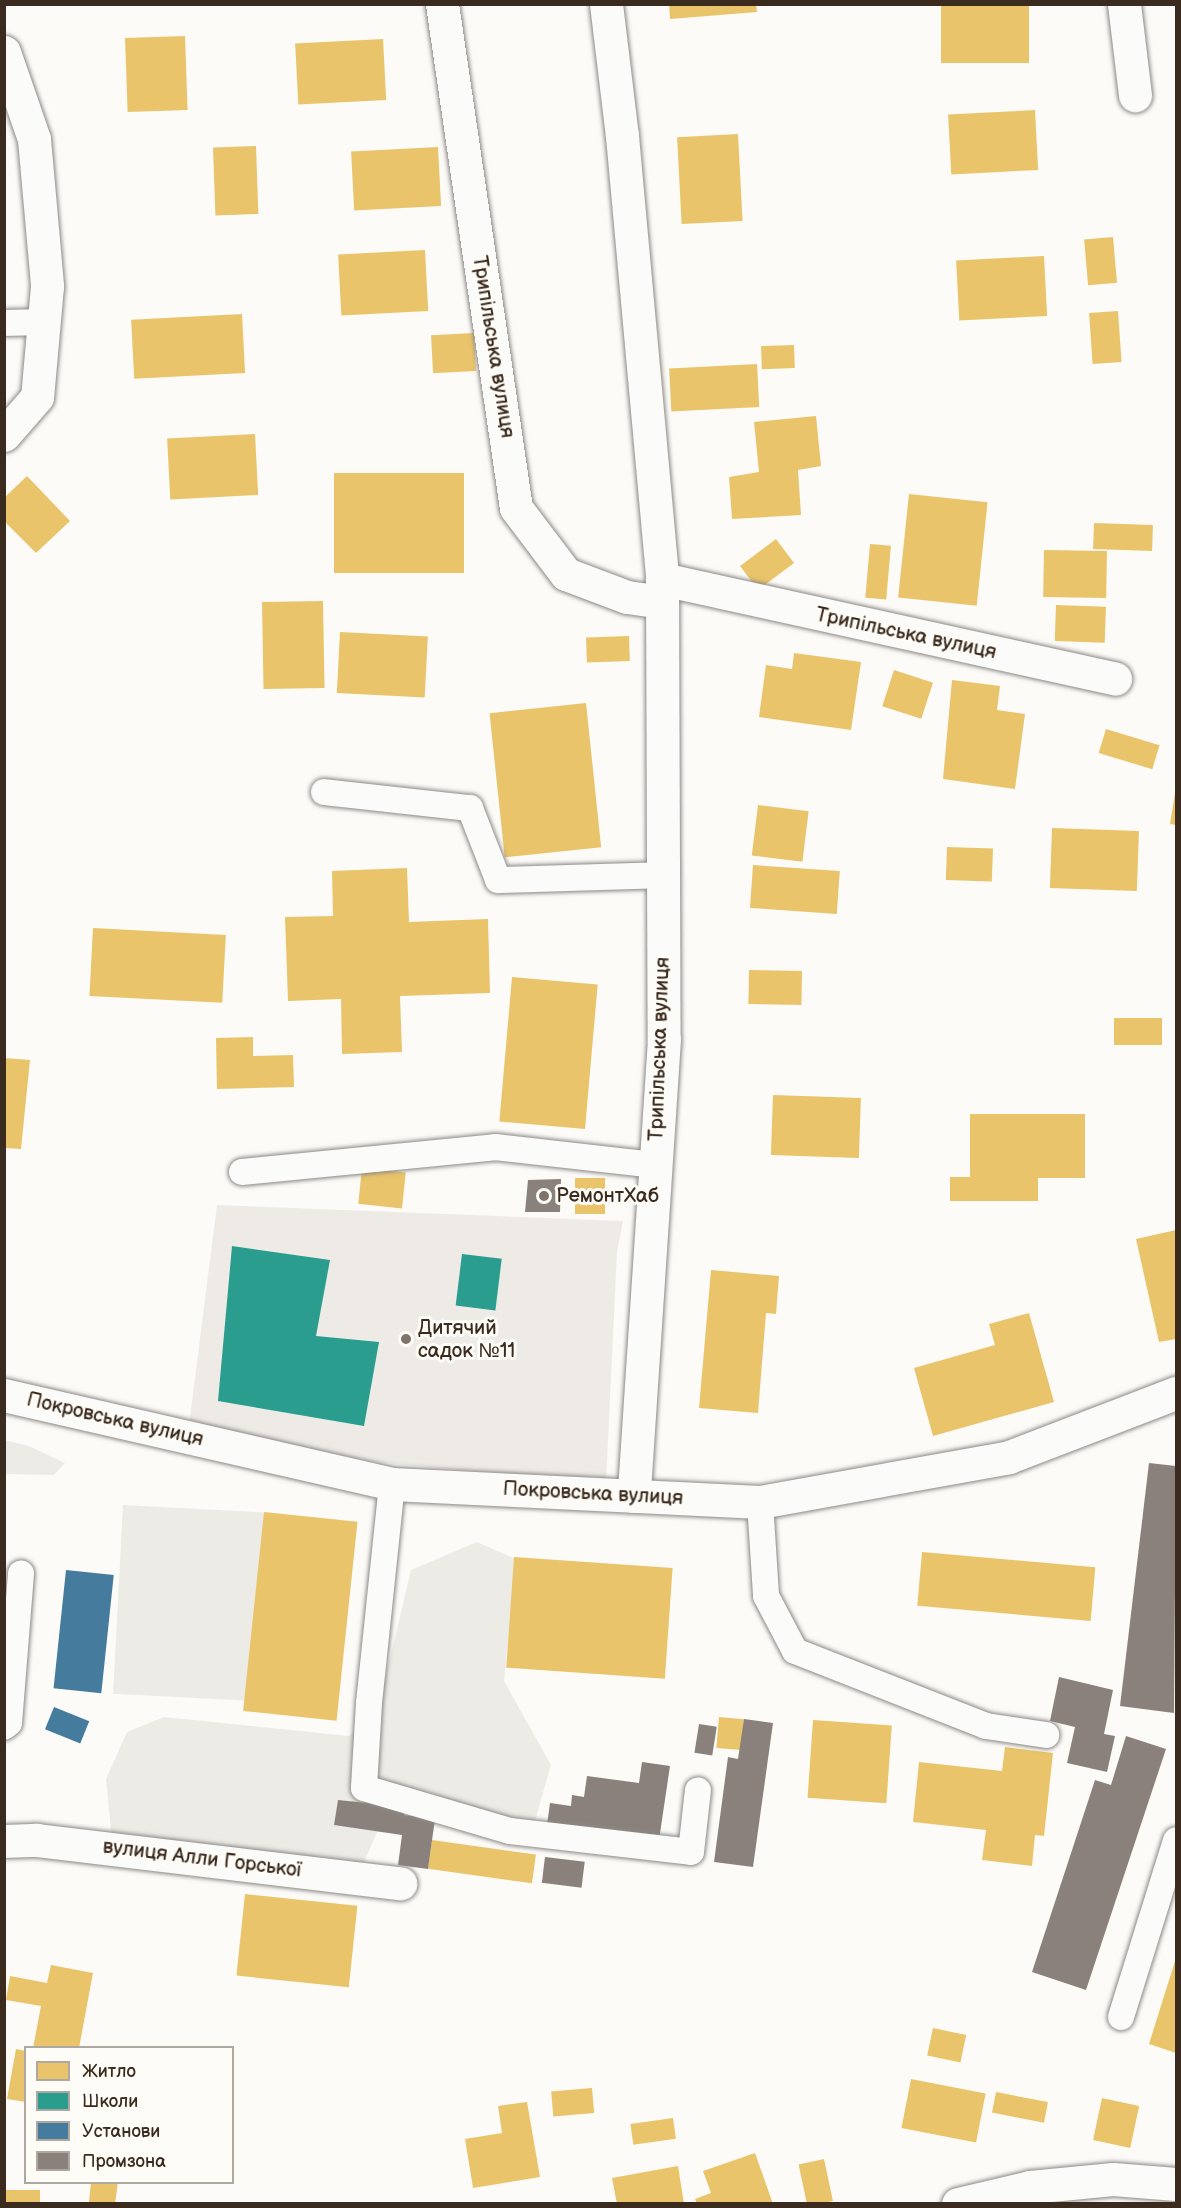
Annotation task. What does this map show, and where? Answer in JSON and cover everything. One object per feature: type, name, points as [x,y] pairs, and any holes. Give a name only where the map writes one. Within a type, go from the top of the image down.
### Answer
[{"type":"street","name":"Трипільська вулиця","points":[[442,4],[516,508],[566,574],[627,597],[662,590],[1116,680]]},
{"type":"street","name":"Трипільська вулиця","points":[[606,4],[622,136],[662,590],[664,1039],[634,1496]]},
{"type":"street","points":[[1124,4],[1135,95]]},
{"type":"street","points":[[4,52],[11,90],[34,140],[47,286],[37,397],[4,435]]},
{"type":"street","name":"Покровська вулиця","points":[[4,1395],[392,1484],[760,1502],[1009,1456],[1176,1393]]},
{"type":"street","name":"вулиця Алли Горської","points":[[4,1840],[37,1839],[400,1882]]},
{"type":"street","points":[[958,2204],[1030,2187],[1113,2179],[1176,2184]]},
{"type":"lane","points":[[4,323],[44,322]]},
{"type":"lane","points":[[324,792],[470,808],[498,880],[663,875]]},
{"type":"lane","points":[[242,1172],[495,1147],[656,1165]]},
{"type":"lane","points":[[392,1484],[369,1703],[364,1788],[510,1831],[691,1852],[698,1790]]},
{"type":"lane","points":[[760,1502],[766,1596],[795,1651],[987,1726],[1046,1735]]},
{"type":"lane","points":[[4,1727],[9,1723],[21,1573]]},
{"type":"lane","points":[[1121,2017],[1176,1840]]},
{"type":"shaded area","name":"Дитячий садок №11","points":[[217,1205],[623,1221],[617,1252],[606,1483],[375,1462],[189,1425]]},
{"type":"shaded area","points":[[4,1440],[29,1446],[65,1463],[54,1475],[5,1474]]},
{"type":"shaded area","points":[[123,1505],[264,1512],[254,1701],[113,1694]]},
{"type":"shaded area","points":[[477,1542],[516,1559],[504,1681],[551,1765],[535,1821],[464,1811],[433,1794],[391,1801],[363,1864],[112,1840],[106,1779],[127,1732],[164,1717],[349,1736],[378,1709],[411,1570]]},
{"type":"building: Житло","points":[[669,4],[756,4],[757,12],[670,19]]},
{"type":"building: Житло","points":[[941,4],[1029,4],[1029,63],[941,63]]},
{"type":"building: Житло","points":[[185,36],[188,110],[128,112],[125,38]]},
{"type":"building: Житло","points":[[383,39],[386,100],[298,105],[295,44]]},
{"type":"building: Житло","points":[[1035,110],[1038,170],[951,174],[948,115]]},
{"type":"building: Житло","points":[[738,134],[743,221],[682,224],[677,137]]},
{"type":"building: Житло","points":[[256,146],[258,214],[215,215],[213,148]]},
{"type":"building: Житло","points":[[438,147],[441,206],[354,210],[351,152]]},
{"type":"building: Житло","points":[[1113,237],[1117,283],[1088,285],[1084,240]]},
{"type":"building: Житло","points":[[425,250],[428,311],[341,315],[338,255]]},
{"type":"building: Житло","points":[[1044,256],[1047,316],[959,321],[956,261]]},
{"type":"building: Житло","points":[[1118,311],[1122,362],[1093,364],[1089,313]]},
{"type":"building: Житло","points":[[242,314],[245,373],[134,379],[131,320]]},
{"type":"building: Житло","points":[[474,333],[476,371],[433,373],[431,335]]},
{"type":"building: Житло","points":[[794,345],[795,368],[762,369],[761,346]]},
{"type":"building: Житло","points":[[757,364],[759,407],[671,412],[669,369]]},
{"type":"building: Житло","points":[[816,416],[821,466],[798,470],[801,515],[732,519],[729,477],[759,472],[754,422]]},
{"type":"building: Житло","points":[[255,434],[258,495],[170,500],[167,439]]},
{"type":"building: Житло","points":[[334,473],[464,473],[464,573],[334,573]]},
{"type":"building: Житло","points":[[27,476],[70,521],[36,553],[4,521],[4,498]]},
{"type":"building: Житло","points":[[909,494],[988,502],[977,606],[898,597]]},
{"type":"building: Житло","points":[[1094,523],[1153,525],[1152,551],[1093,549]]},
{"type":"building: Житло","points":[[776,539],[794,563],[758,590],[740,566]]},
{"type":"building: Житло","points":[[870,544],[891,546],[886,600],[865,598]]},
{"type":"building: Житло","points":[[1044,550],[1107,551],[1106,598],[1043,597]]},
{"type":"building: Житло","points":[[323,601],[325,688],[264,689],[262,602]]},
{"type":"building: Житло","points":[[1056,605],[1106,607],[1105,643],[1055,641]]},
{"type":"building: Житло","points":[[340,632],[428,637],[425,698],[337,693]]},
{"type":"building: Житло","points":[[629,636],[630,661],[587,662],[586,638]]},
{"type":"building: Житло","points":[[794,653],[861,662],[851,730],[759,717],[766,665],[792,669]]},
{"type":"building: Житло","points":[[894,670],[933,683],[921,719],[882,706]]},
{"type":"building: Житло","points":[[952,680],[1000,686],[997,710],[1025,714],[1015,789],[943,779]]},
{"type":"building: Житло","points":[[586,703],[601,847],[505,857],[490,713]]},
{"type":"building: Житло","points":[[1106,729],[1160,745],[1152,769],[1099,753]]},
{"type":"building: Житло","points":[[1176,793],[1176,825],[1170,824]]},
{"type":"building: Житло","points":[[758,805],[809,811],[802,862],[752,856]]},
{"type":"building: Житло","points":[[1052,828],[1139,831],[1137,891],[1050,888]]},
{"type":"building: Житло","points":[[947,847],[993,849],[992,882],[946,880]]},
{"type":"building: Житло","points":[[753,865],[840,871],[837,914],[750,908]]},
{"type":"building: Житло","points":[[407,868],[409,922],[488,919],[490,993],[400,996],[402,1052],[342,1054],[341,999],[288,1001],[285,917],[333,916],[332,871]]},
{"type":"building: Житло","points":[[93,928],[226,935],[222,1003],[89,996]]},
{"type":"building: Житло","points":[[749,970],[802,971],[801,1005],[748,1004]]},
{"type":"building: Житло","points":[[512,977],[598,984],[585,1129],[499,1121]]},
{"type":"building: Житло","points":[[1114,1018],[1162,1018],[1162,1045],[1114,1045]]},
{"type":"building: Житло","points":[[253,1037],[253,1056],[293,1055],[294,1087],[217,1089],[216,1038]]},
{"type":"building: Житло","points":[[4,1058],[30,1060],[21,1149],[4,1148]]},
{"type":"building: Житло","points":[[773,1095],[861,1098],[859,1158],[771,1155]]},
{"type":"building: Житло","points":[[970,1114],[1085,1114],[1085,1178],[1038,1178],[1038,1201],[950,1201],[950,1177],[970,1177]]},
{"type":"building: Житло","points":[[362,1168],[406,1173],[402,1208],[358,1204]]},
{"type":"building: Житло","points":[[575,1178],[605,1178],[605,1214],[575,1214]]},
{"type":"building: Житло","points":[[1176,1230],[1176,1339],[1159,1342],[1136,1239]]},
{"type":"building: Житло","points":[[711,1270],[779,1276],[776,1314],[766,1313],[758,1413],[699,1408]]},
{"type":"building: Житло","points":[[1029,1313],[1054,1402],[933,1436],[914,1368],[995,1345],[989,1324]]},
{"type":"building: Житло","points":[[264,1512],[357,1522],[337,1721],[243,1711]]},
{"type":"building: Житло","points":[[922,1552],[1095,1567],[1091,1621],[917,1606]]},
{"type":"building: Житло","points":[[514,1557],[673,1568],[665,1679],[506,1668]]},
{"type":"building: Житло","points":[[719,1717],[744,1719],[741,1750],[716,1748]]},
{"type":"building: Житло","points":[[813,1720],[892,1726],[886,1803],[808,1798]]},
{"type":"building: Житло","points":[[1005,1747],[1053,1753],[1044,1836],[1035,1835],[1032,1866],[982,1860],[986,1830],[913,1822],[919,1762],[1002,1771]]},
{"type":"building: Житло","points":[[432,1840],[536,1855],[532,1883],[428,1869]]},
{"type":"building: Житло","points":[[245,1894],[357,1906],[349,1987],[236,1976]]},
{"type":"building: Житло","points":[[1176,1958],[1176,2053],[1149,2044]]},
{"type":"building: Житло","points":[[51,1965],[93,1973],[79,2046],[33,2046],[41,2006],[6,2000],[10,1976],[47,1983]]},
{"type":"building: Житло","points":[[933,2028],[966,2035],[960,2062],[927,2055]]},
{"type":"building: Житло","points":[[16,2049],[24,2051],[24,2102],[7,2099]]},
{"type":"building: Житло","points":[[911,2079],[986,2094],[976,2143],[901,2128]]},
{"type":"building: Житло","points":[[592,2088],[594,2113],[553,2116],[551,2092]]},
{"type":"building: Житло","points":[[996,2092],[1048,2102],[1044,2123],[992,2113]]},
{"type":"building: Житло","points":[[1102,2098],[1139,2106],[1130,2148],[1093,2140]]},
{"type":"building: Житло","points":[[527,2102],[540,2177],[473,2188],[465,2139],[502,2133],[498,2106]]},
{"type":"building: Житло","points":[[673,2118],[676,2139],[633,2145],[630,2124]]},
{"type":"building: Житло","points":[[755,2153],[773,2204],[697,2204],[695,2199],[711,2193],[703,2171]]},
{"type":"building: Житло","points":[[824,2159],[833,2201],[807,2204],[799,2164]]},
{"type":"building: Житло","points":[[678,2166],[684,2204],[617,2204],[612,2178]]},
{"type":"building: Житло","points":[[91,2184],[118,2184],[115,2204],[89,2202]]},
{"type":"building: Житло","points":[[4,2190],[40,2190],[40,2204],[4,2204]]},
{"type":"building: Школи","points":[[232,1246],[330,1260],[316,1336],[379,1342],[364,1426],[218,1401]]},
{"type":"building: Школи","points":[[462,1254],[502,1259],[495,1310],[456,1306]]},
{"type":"building: Установи","points":[[66,1570],[114,1575],[101,1693],[54,1688]]},
{"type":"building: Установи","points":[[54,1707],[89,1721],[80,1743],[45,1729]]},
{"type":"building: Промзона","points":[[561,1179],[560,1212],[525,1212],[528,1180]]},
{"type":"building: Промзона","points":[[1149,1463],[1176,1466],[1174,1713],[1120,1706]]},
{"type":"building: Промзона","points":[[1059,1677],[1113,1690],[1104,1734],[1115,1736],[1107,1772],[1067,1763],[1075,1727],[1050,1721]]},
{"type":"building: Промзона","points":[[744,1719],[773,1723],[753,1867],[714,1862],[728,1757],[738,1759]]},
{"type":"building: Промзона","points":[[699,1724],[717,1727],[712,1755],[694,1753]]},
{"type":"building: Промзона","points":[[1126,1736],[1166,1749],[1086,1990],[1032,1972],[1095,1780],[1111,1785]]},
{"type":"building: Промзона","points":[[642,1762],[670,1766],[659,1840],[547,1825],[550,1803],[571,1806],[572,1795],[584,1797],[587,1776],[639,1783]]},
{"type":"building: Промзона","points":[[338,1800],[406,1807],[404,1815],[435,1819],[428,1869],[398,1865],[402,1835],[334,1825]]},
{"type":"building: Промзона","points":[[545,1857],[585,1862],[582,1888],[542,1883]]},
{"type":"place","name":"РемонтХаб","points":[[544,1196]]},
{"type":"place","name":"Дитячий садок №11","points":[[406,1339]]}]
